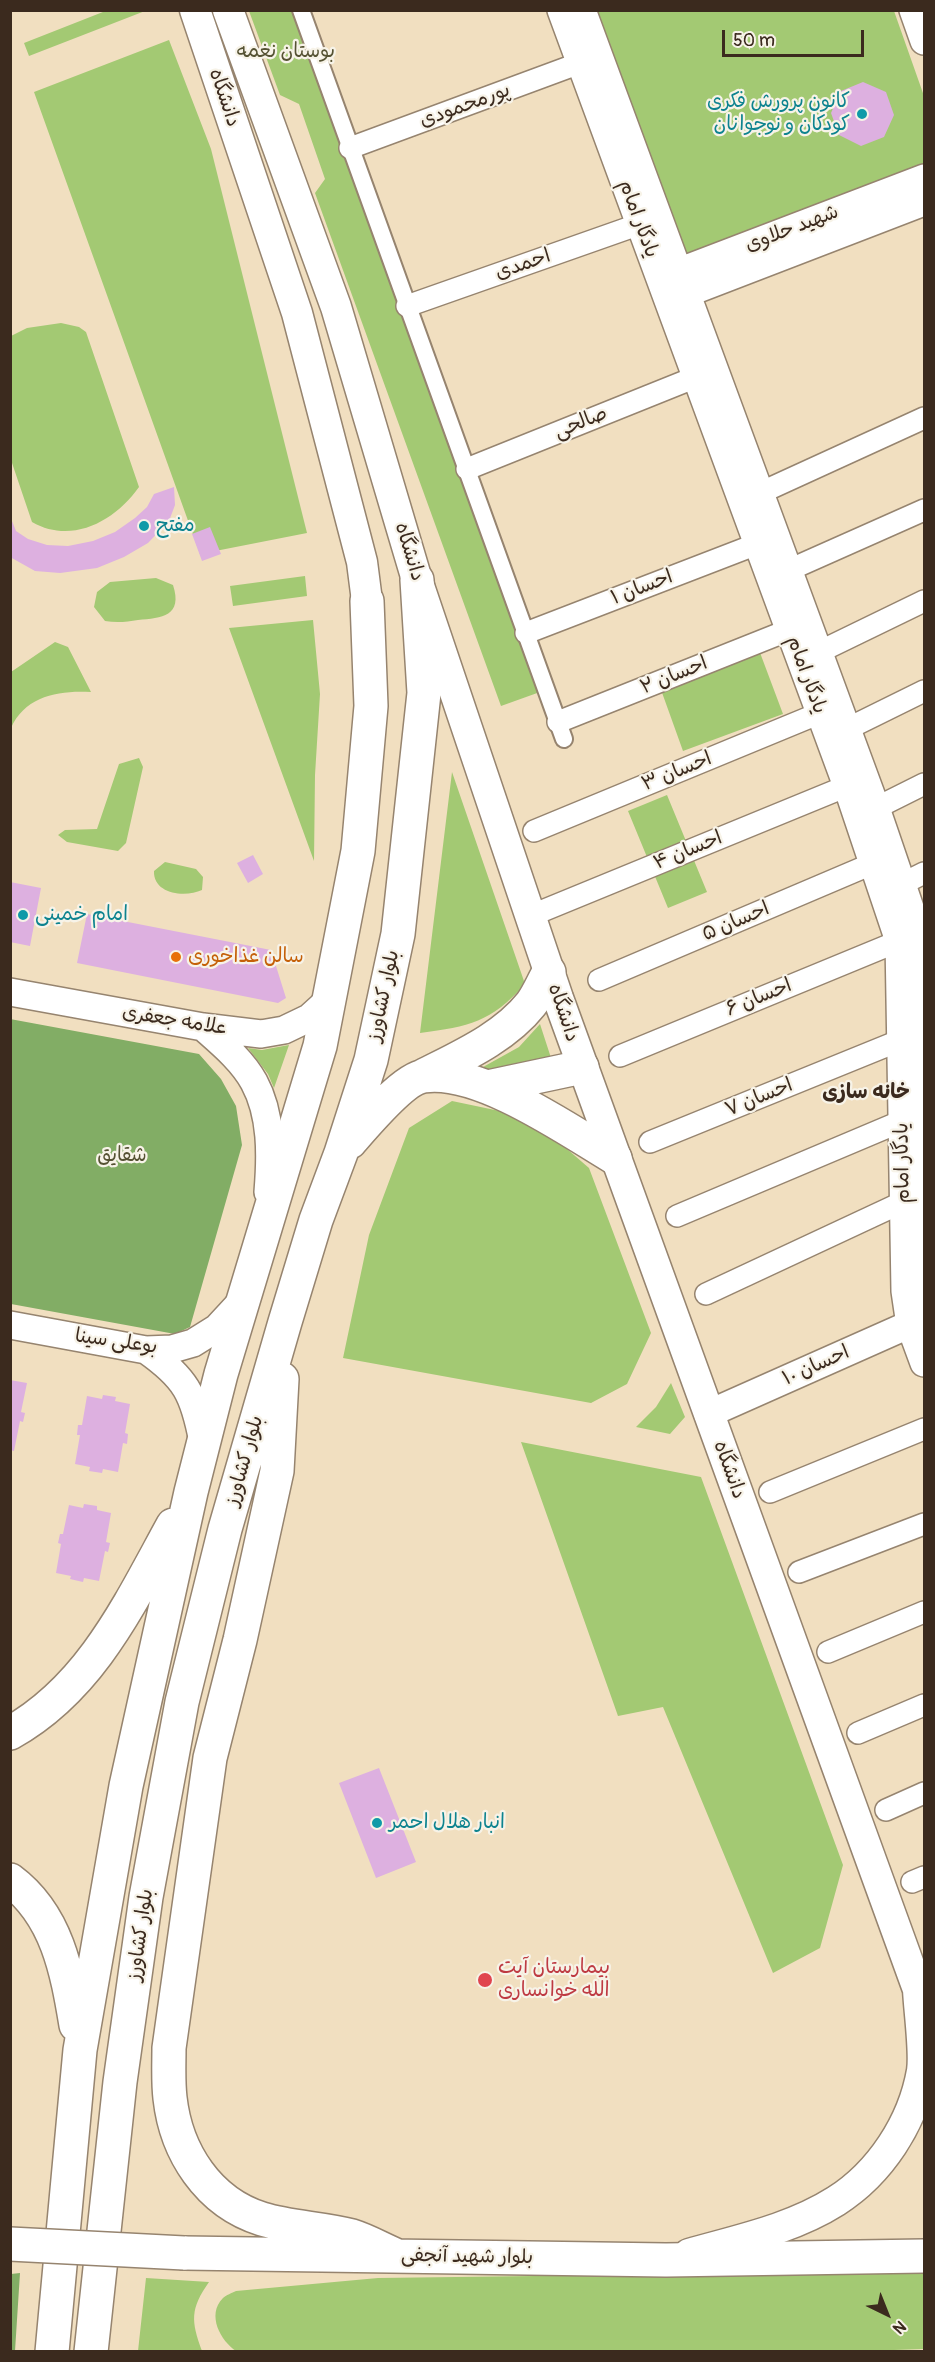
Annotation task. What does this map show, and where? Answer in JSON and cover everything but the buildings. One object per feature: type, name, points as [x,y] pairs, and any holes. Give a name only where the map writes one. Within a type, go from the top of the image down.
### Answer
[{"type":"main road","name":"دانشگاه","points":[[195,10],[297,313],[362,562],[367,601]]},
{"type":"main road","name":"دانشگاه","points":[[228,10],[336,307],[417,580],[582,1067],[921,1997],[922,2069],[912,2109],[896,2140],[871,2172],[836,2201],[799,2220],[763,2233],[666,2260]]},
{"type":"main road","name":"بلوار کشاورز","points":[[91,2352],[121,2071],[146,1897],[182,1702],[225,1529],[285,1322],[316,1220],[341,1153],[370,1060],[398,934],[424,693],[417,580]]},
{"type":"main road","name":"بلوار کشاورز","points":[[52,2352],[80,2050],[126,1786],[203,1443],[242,1301],[320,1046],[331,998],[359,840],[371,706],[367,601]]},
{"type":"main road","points":[[341,1153],[383,1104],[403,1088],[465,1055],[512,1023],[531,1004],[549,972]]},
{"type":"main road","points":[[488,1087],[582,1067]]},
{"type":"main road","points":[[423,1076],[456,1078],[488,1087],[543,1114],[615,1158]]},
{"type":"main road","points":[[285,1322],[277,1471],[240,1640],[210,1758],[169,2048],[169,2096],[178,2136],[186,2155],[210,2187],[225,2200],[263,2219],[353,2236],[398,2256]]},
{"type":"main road","points":[[10,1733],[68,1690],[104,1646],[191,1492]]},
{"type":"main road","points":[[10,1880],[43,1915],[59,1946],[68,1976],[80,2050]]},
{"type":"main road","name":"بلوار شهید آنجفی","points":[[10,2244],[184,2253],[666,2260],[924,2256]]},
{"type":"street","points":[[301,10],[561,730]]},
{"type":"street","name":"یادگار امام","points":[[561,10],[640,224],[673,286],[760,493],[876,808],[913,878],[924,962],[916,1110],[917,1202],[924,1298]]},
{"type":"street","name":"یادگار امام","points":[[582,10],[673,286],[696,377],[847,786],[899,941],[901,1040],[916,1110]]},
{"type":"street","name":"پورمحمودی","points":[[350,148],[580,63]]},
{"type":"street","name":"شهید حلاوی","points":[[673,286],[838,223],[924,178]]},
{"type":"street","name":"شهید حلاوی","points":[[838,223],[924,202]]},
{"type":"street","name":"احمدی","points":[[407,306],[640,224]]},
{"type":"street","name":"صالحی","points":[[466,469],[696,377]]},
{"type":"street","points":[[760,493],[924,418]]},
{"type":"street","points":[[789,570],[924,510]]},
{"type":"street","name":"احسان ۱","points":[[526,633],[757,544]]},
{"type":"street","points":[[819,652],[924,601]]},
{"type":"street","name":"احسان ۲","points":[[561,730],[789,630]]},
{"type":"street","points":[[847,729],[924,691]]},
{"type":"street","name":"احسان ۳","points":[[534,831],[820,713]]},
{"type":"street","points":[[876,808],[924,784]]},
{"type":"street","name":"احسان ۴","points":[[530,916],[847,786]]},
{"type":"street","name":"احسان ۵","points":[[599,981],[874,863]]},
{"type":"street","name":"احسان ۶","points":[[620,1056],[899,941]]},
{"type":"street","name":"علامه جعفری","points":[[10,992],[203,1027],[261,1034],[284,1030],[309,1018],[331,998]]},
{"type":"street","points":[[203,1027],[232,1054],[254,1082],[265,1114],[270,1144],[265,1224]]},
{"type":"street","name":"احسان ۷","points":[[650,1142],[901,1040]]},
{"type":"street","points":[[677,1216],[916,1110]]},
{"type":"street","points":[[706,1294],[917,1202]]},
{"type":"street","name":"یادگار امام","points":[[917,1202],[905,1291],[917,1322],[924,1363]]},
{"type":"street","name":"بوعلی سینا","points":[[10,1325],[146,1350],[172,1349],[193,1343],[217,1328],[242,1301]]},
{"type":"street","name":"احسان ۱۰","points":[[708,1414],[917,1322]]},
{"type":"street","points":[[146,1350],[168,1366],[183,1383],[196,1407],[203,1443]]},
{"type":"street","points":[[770,1492],[924,1429]]},
{"type":"street","points":[[799,1572],[924,1524]]},
{"type":"street","points":[[828,1652],[924,1612]]},
{"type":"street","points":[[858,1733],[924,1705]]},
{"type":"street","points":[[886,1810],[924,1793]]},
{"type":"green space","points":[[108,10],[145,11],[29,56],[24,43]]},
{"type":"green space","name":"بوستان نغمه","points":[[249,11],[294,11],[540,692],[501,706],[315,193],[325,179],[299,104],[280,95]]},
{"type":"green space","points":[[594,11],[894,11],[924,96],[924,170],[683,258]]},
{"type":"green space","points":[[169,40],[211,149],[307,533],[200,554],[34,92]]},
{"type":"green space","points":[[61,323],[79,327],[86,332],[139,487],[118,510],[105,519],[92,526],[62,531],[32,522],[11,460],[11,336],[27,328]]},
{"type":"green space","points":[[305,576],[307,596],[233,606],[230,586]]},
{"type":"green space","points":[[156,578],[173,585],[175,595],[173,609],[162,616],[126,622],[109,622],[105,621],[94,607],[97,592],[110,582]]},
{"type":"green space","points":[[313,620],[320,694],[315,775],[314,861],[229,628]]},
{"type":"green space","points":[[55,642],[68,647],[91,692],[67,692],[44,697],[25,709],[11,728],[11,672]]},
{"type":"green space","points":[[759,650],[783,714],[683,751],[660,687]]},
{"type":"green space","points":[[139,758],[143,767],[126,843],[118,851],[67,842],[58,835],[65,830],[97,829],[119,764]]},
{"type":"green space","points":[[452,772],[525,984],[490,1015],[466,1025],[420,1033]]},
{"type":"green space","points":[[667,795],[707,892],[668,908],[628,811]]},
{"type":"green space","points":[[165,862],[196,869],[203,877],[202,890],[179,894],[164,889],[155,879],[154,871]]},
{"type":"green space","name":"شقایق","points":[[10,1019],[199,1054],[221,1079],[236,1106],[242,1145],[190,1327],[175,1334],[11,1304]]},
{"type":"green space","points":[[540,1024],[552,1061],[512,1076],[474,1072],[519,1047]]},
{"type":"green space","points":[[289,1045],[274,1088],[268,1074],[248,1048],[262,1050]]},
{"type":"green space","points":[[452,1101],[514,1114],[552,1136],[589,1168],[651,1333],[627,1384],[591,1403],[343,1358],[369,1235],[409,1128]]},
{"type":"green space","points":[[671,1383],[685,1417],[670,1434],[636,1427],[656,1407]]},
{"type":"green space","points":[[521,1442],[701,1477],[843,1865],[820,1948],[773,1973],[663,1707],[618,1716]]},
{"type":"green space","points":[[924,2271],[924,2349],[834,2352],[236,2351],[225,2341],[216,2320],[218,2305],[224,2297],[236,2291],[378,2278]]},
{"type":"green space","points":[[20,2273],[15,2351],[11,2351],[11,2274]]},
{"type":"green space","points":[[146,2278],[209,2282],[198,2300],[194,2315],[202,2351],[138,2351]]},
{"type":"place","name":"کانون پرورش فکری کودکان و نوجوانان","points":[[862,114]]},
{"type":"place","name":"مفتح","points":[[144,526]]},
{"type":"place","name":"امام خمینی","points":[[23,915]]},
{"type":"place","name":"سالن غذاخوری","points":[[176,957]]},
{"type":"place","name":"انبار هلال احمر","points":[[377,1823]]},
{"type":"place","name":"بیمارستان آیت الله خوانساری","points":[[485,1980]]},
{"type":"district","name":"خانه سازی","points":[[866,1093]]}]
